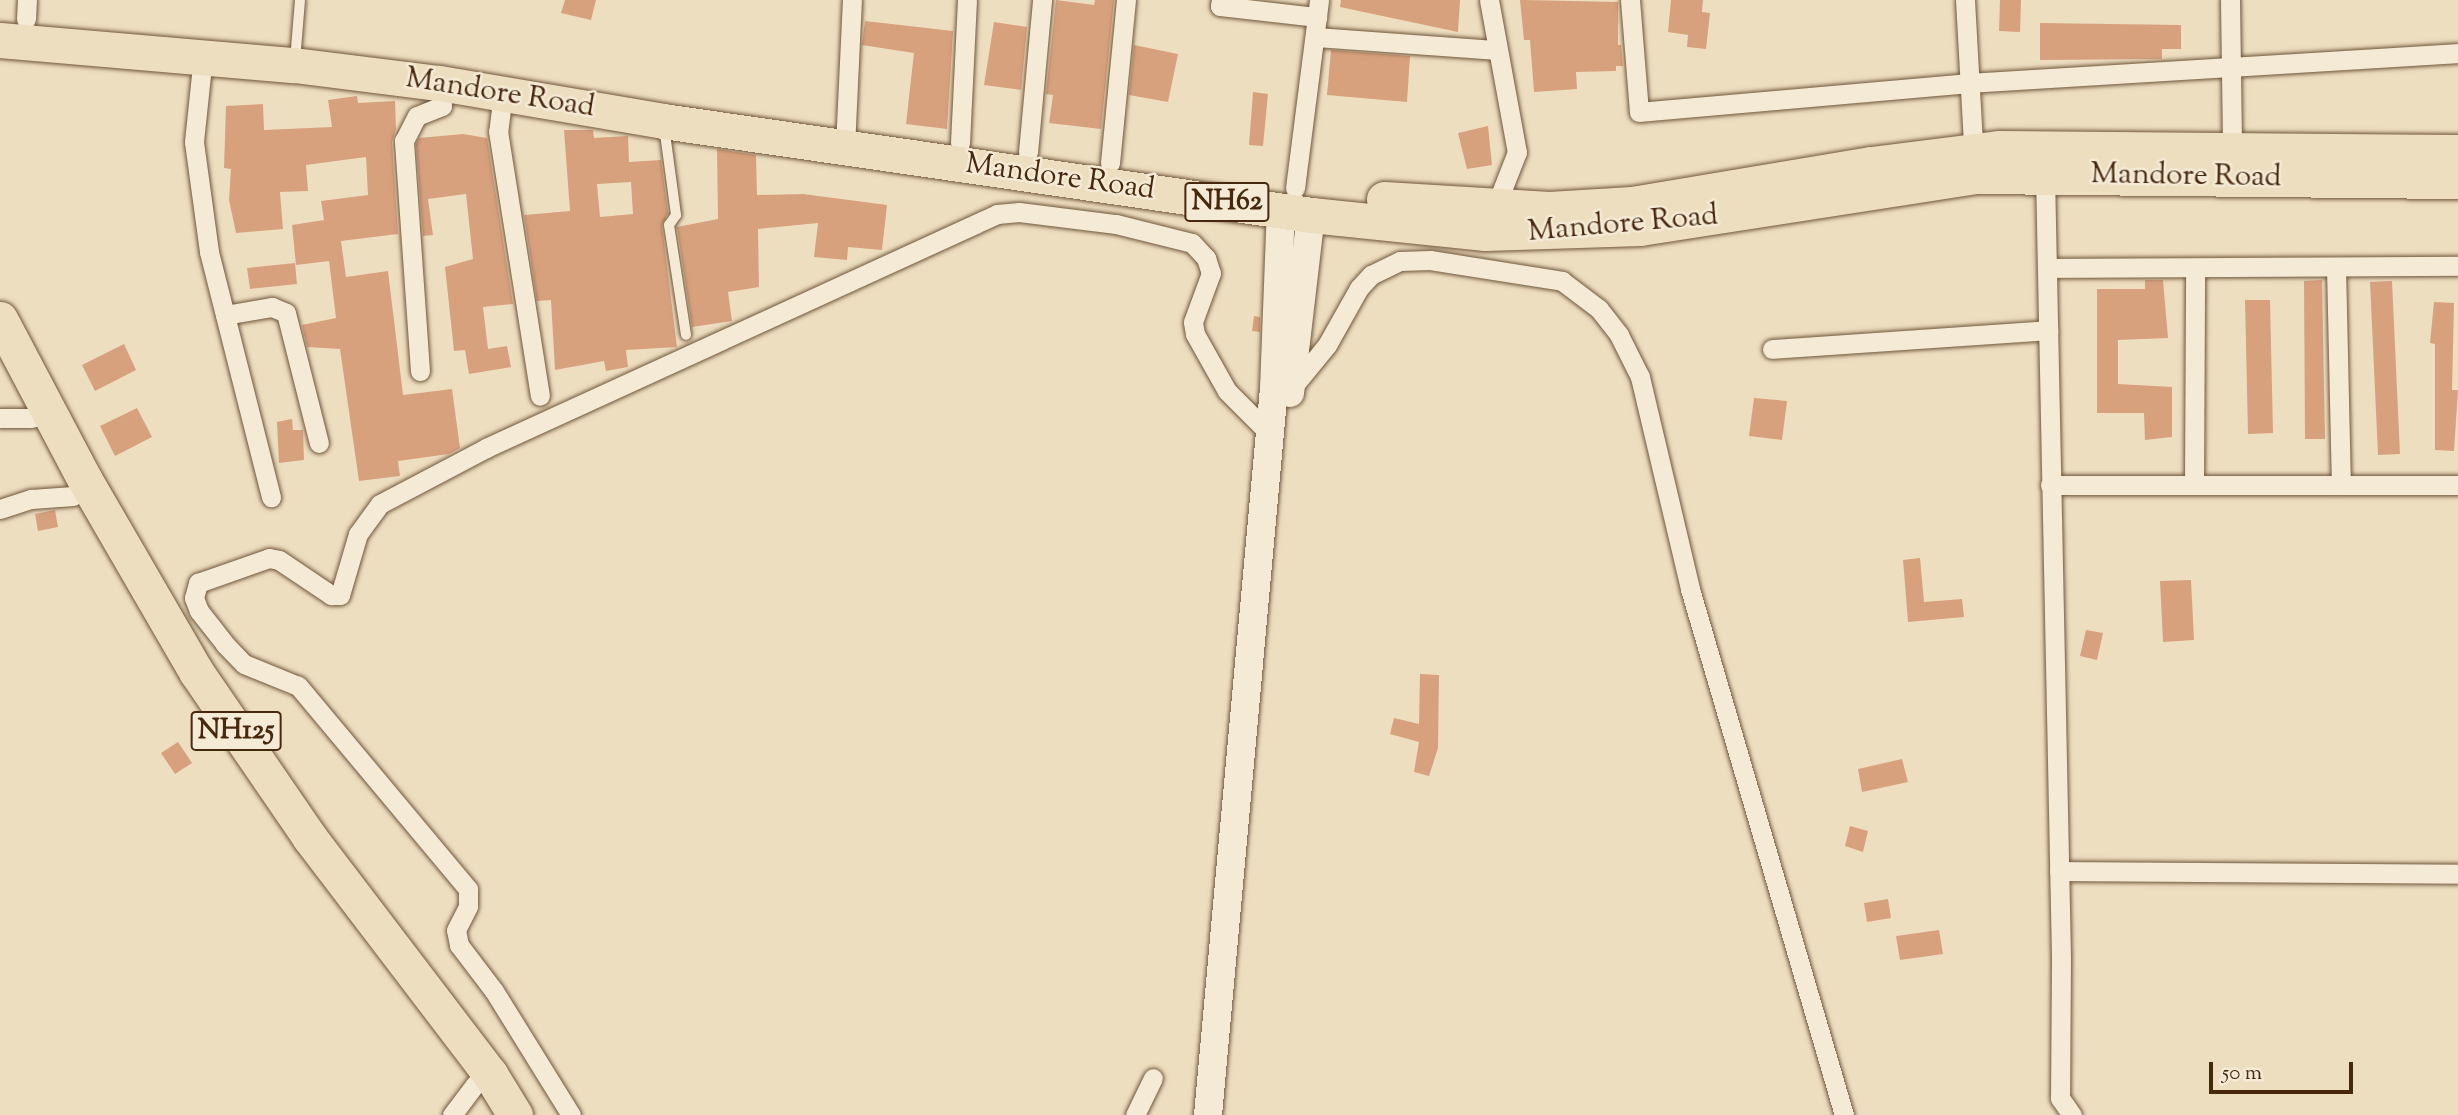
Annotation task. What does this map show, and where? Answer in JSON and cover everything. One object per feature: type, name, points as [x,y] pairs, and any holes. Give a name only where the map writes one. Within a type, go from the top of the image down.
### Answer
[{"type":"highway","name":"Mandore Road","points":[[13,19],[295,53],[1296,204],[1532,235],[1752,214],[1975,163],[2045,174],[2458,181]]},
{"type":"highway","name":"Mandore Road","points":[[13,19],[203,56],[295,53],[439,83],[663,121],[960,143],[1110,163],[1296,204],[1495,208],[1632,204],[1975,163],[2232,150],[2458,152]]},
{"type":"highway","name":"NH125","points":[[0,319],[85,480],[197,673],[310,838],[490,1074],[515,1115]]},
{"type":"highway","name":"NH125","points":[[0,359],[16,418],[73,496],[203,713],[298,851],[475,1084],[494,1115]]},
{"type":"street","points":[[845,136],[852,0]]},
{"type":"street","points":[[960,143],[967,0]]},
{"type":"street","points":[[1028,152],[1042,0]]},
{"type":"street","points":[[1110,163],[1126,0]]},
{"type":"street","points":[[1209,1115],[1269,433],[1286,338],[1296,204],[1318,8],[1220,6],[1221,0]]},
{"type":"street","points":[[1489,0],[1496,50],[1517,152],[1495,208]]},
{"type":"street","points":[[1630,0],[1639,112],[1969,83],[2458,53]]},
{"type":"street","points":[[1965,0],[1975,163]]},
{"type":"street","points":[[2230,0],[2232,150]]},
{"type":"street","points":[[1315,37],[1496,50]]},
{"type":"street","points":[[203,56],[194,142],[209,252],[271,497]]},
{"type":"street","points":[[420,371],[404,141],[416,116],[442,106],[439,83]]},
{"type":"street","points":[[503,93],[498,131],[540,396]]},
{"type":"street","points":[[2045,174],[2059,872],[2060,1098],[2072,1115]]},
{"type":"street","points":[[570,1115],[494,992],[459,945],[456,930],[468,906],[468,889],[298,686],[244,664],[225,644],[199,611],[194,598],[198,583],[269,558],[279,560],[331,595],[340,595],[358,534],[380,504],[485,448],[998,214],[1019,212],[1116,224],[1192,243],[1206,258],[1211,273],[1193,322],[1195,334],[1227,391],[1269,433]]},
{"type":"street","points":[[1291,389],[1315,363],[1359,288],[1371,275],[1400,261],[1430,260],[1562,281],[1580,290],[1606,318],[1640,377],[1690,589],[1844,1115]]},
{"type":"street","points":[[2047,268],[2458,266]]},
{"type":"street","points":[[2194,485],[2195,268]]},
{"type":"street","points":[[2336,268],[2341,485]]},
{"type":"street","points":[[225,315],[272,307],[286,313],[320,443]]},
{"type":"street","points":[[1773,349],[2048,330]]},
{"type":"street","points":[[1228,1115],[1291,389],[1286,338]]},
{"type":"street","points":[[2050,485],[2458,485]]},
{"type":"street","points":[[0,509],[31,499],[73,496]]},
{"type":"street","points":[[2059,872],[2458,874]]},
{"type":"street","points":[[1135,1115],[1153,1078]]},
{"type":"street","points":[[452,1115],[475,1084]]},
{"type":"lane","points":[[295,53],[300,0]]},
{"type":"lane","points":[[663,121],[676,215],[669,225],[686,335]]},
{"type":"building","points":[[565,0],[596,0],[591,20],[561,13]]},
{"type":"building","points":[[1056,0],[1094,5],[1095,0],[1114,0],[1101,129],[1049,123],[1053,95],[1046,94]]},
{"type":"building","points":[[1341,0],[1460,0],[1458,32],[1340,7]]},
{"type":"building","points":[[1520,0],[1618,2],[1618,45],[1621,45],[1623,66],[1616,66],[1616,71],[1576,72],[1577,89],[1534,92],[1530,40],[1524,40]]},
{"type":"building","points":[[1671,0],[1703,0],[1702,12],[1710,13],[1706,49],[1687,47],[1688,35],[1668,32]]},
{"type":"building","points":[[2000,0],[2021,0],[2020,32],[1999,31]]},
{"type":"building","points":[[865,21],[953,31],[947,129],[906,124],[914,53],[862,45]]},
{"type":"building","points":[[994,22],[1027,27],[1021,90],[984,85]]},
{"type":"building","points":[[2040,23],[2181,25],[2181,49],[2162,49],[2162,59],[2040,60]]},
{"type":"building","points":[[1134,45],[1178,54],[1168,102],[1129,95]]},
{"type":"building","points":[[1331,50],[1410,56],[1407,102],[1327,95]]},
{"type":"building","points":[[1253,92],[1268,94],[1263,146],[1249,145]]},
{"type":"building","points":[[357,96],[358,103],[395,101],[396,129],[392,142],[398,234],[341,241],[346,277],[388,271],[403,395],[452,389],[460,448],[449,454],[398,461],[400,476],[359,481],[340,349],[307,347],[302,325],[336,318],[329,261],[296,265],[292,225],[324,220],[321,201],[368,195],[366,157],[306,165],[308,191],[280,192],[283,229],[236,233],[229,200],[231,169],[224,168],[226,106],[263,104],[264,130],[332,127],[328,100]]},
{"type":"building","points":[[1488,126],[1492,165],[1467,169],[1458,133]]},
{"type":"building","points":[[564,130],[593,130],[594,138],[628,136],[629,162],[661,160],[668,213],[662,226],[677,347],[626,350],[628,367],[606,371],[604,361],[555,370],[551,300],[537,301],[524,215],[570,211]],"holes":[[[631,182],[633,214],[600,217],[597,184]]]},
{"type":"building","points":[[463,134],[487,138],[513,304],[483,307],[488,349],[507,346],[511,367],[469,374],[465,350],[454,351],[445,267],[473,259],[466,194],[428,199],[433,235],[423,236],[416,144],[419,138]]},
{"type":"building","points":[[717,149],[756,155],[757,195],[803,194],[887,205],[882,250],[848,247],[847,260],[814,257],[818,223],[758,229],[759,287],[728,292],[732,321],[692,327],[677,227],[718,219]]},
{"type":"building","points":[[295,263],[297,284],[250,289],[247,268]]},
{"type":"building","points":[[2145,280],[2163,280],[2168,338],[2118,340],[2118,384],[2172,387],[2172,437],[2145,440],[2144,413],[2097,413],[2097,289],[2145,289]]},
{"type":"building","points":[[2322,280],[2325,439],[2305,439],[2304,281]]},
{"type":"building","points":[[2392,281],[2400,454],[2378,455],[2370,282]]},
{"type":"building","points":[[2245,300],[2270,300],[2273,433],[2248,434]]},
{"type":"building","points":[[2434,302],[2454,303],[2452,390],[2458,390],[2454,451],[2435,450],[2435,344],[2430,343]]},
{"type":"building","points":[[1254,316],[1260,317],[1260,332],[1252,331]]},
{"type":"building","points":[[124,344],[136,370],[95,391],[82,365]]},
{"type":"building","points":[[1754,398],[1787,401],[1782,440],[1749,436]]},
{"type":"building","points":[[137,408],[152,437],[115,456],[100,426]]},
{"type":"building","points":[[292,419],[293,430],[303,430],[304,460],[279,463],[277,422]]},
{"type":"building","points":[[55,510],[58,527],[38,531],[35,514]]},
{"type":"building","points":[[1920,558],[1924,602],[1962,599],[1964,617],[1908,622],[1903,560]]},
{"type":"building","points":[[2191,580],[2194,640],[2163,642],[2160,581]]},
{"type":"building","points":[[2086,630],[2103,633],[2097,660],[2080,656]]},
{"type":"building","points":[[1420,674],[1439,675],[1438,748],[1429,776],[1414,772],[1419,742],[1390,734],[1394,718],[1419,724]]},
{"type":"building","points":[[178,742],[192,763],[175,774],[161,753]]},
{"type":"building","points":[[1902,759],[1908,782],[1862,792],[1858,769]]},
{"type":"building","points":[[1850,826],[1868,831],[1863,852],[1845,846]]},
{"type":"building","points":[[1888,899],[1891,918],[1867,922],[1864,903]]},
{"type":"building","points":[[1939,930],[1943,954],[1900,960],[1896,936]]}]
